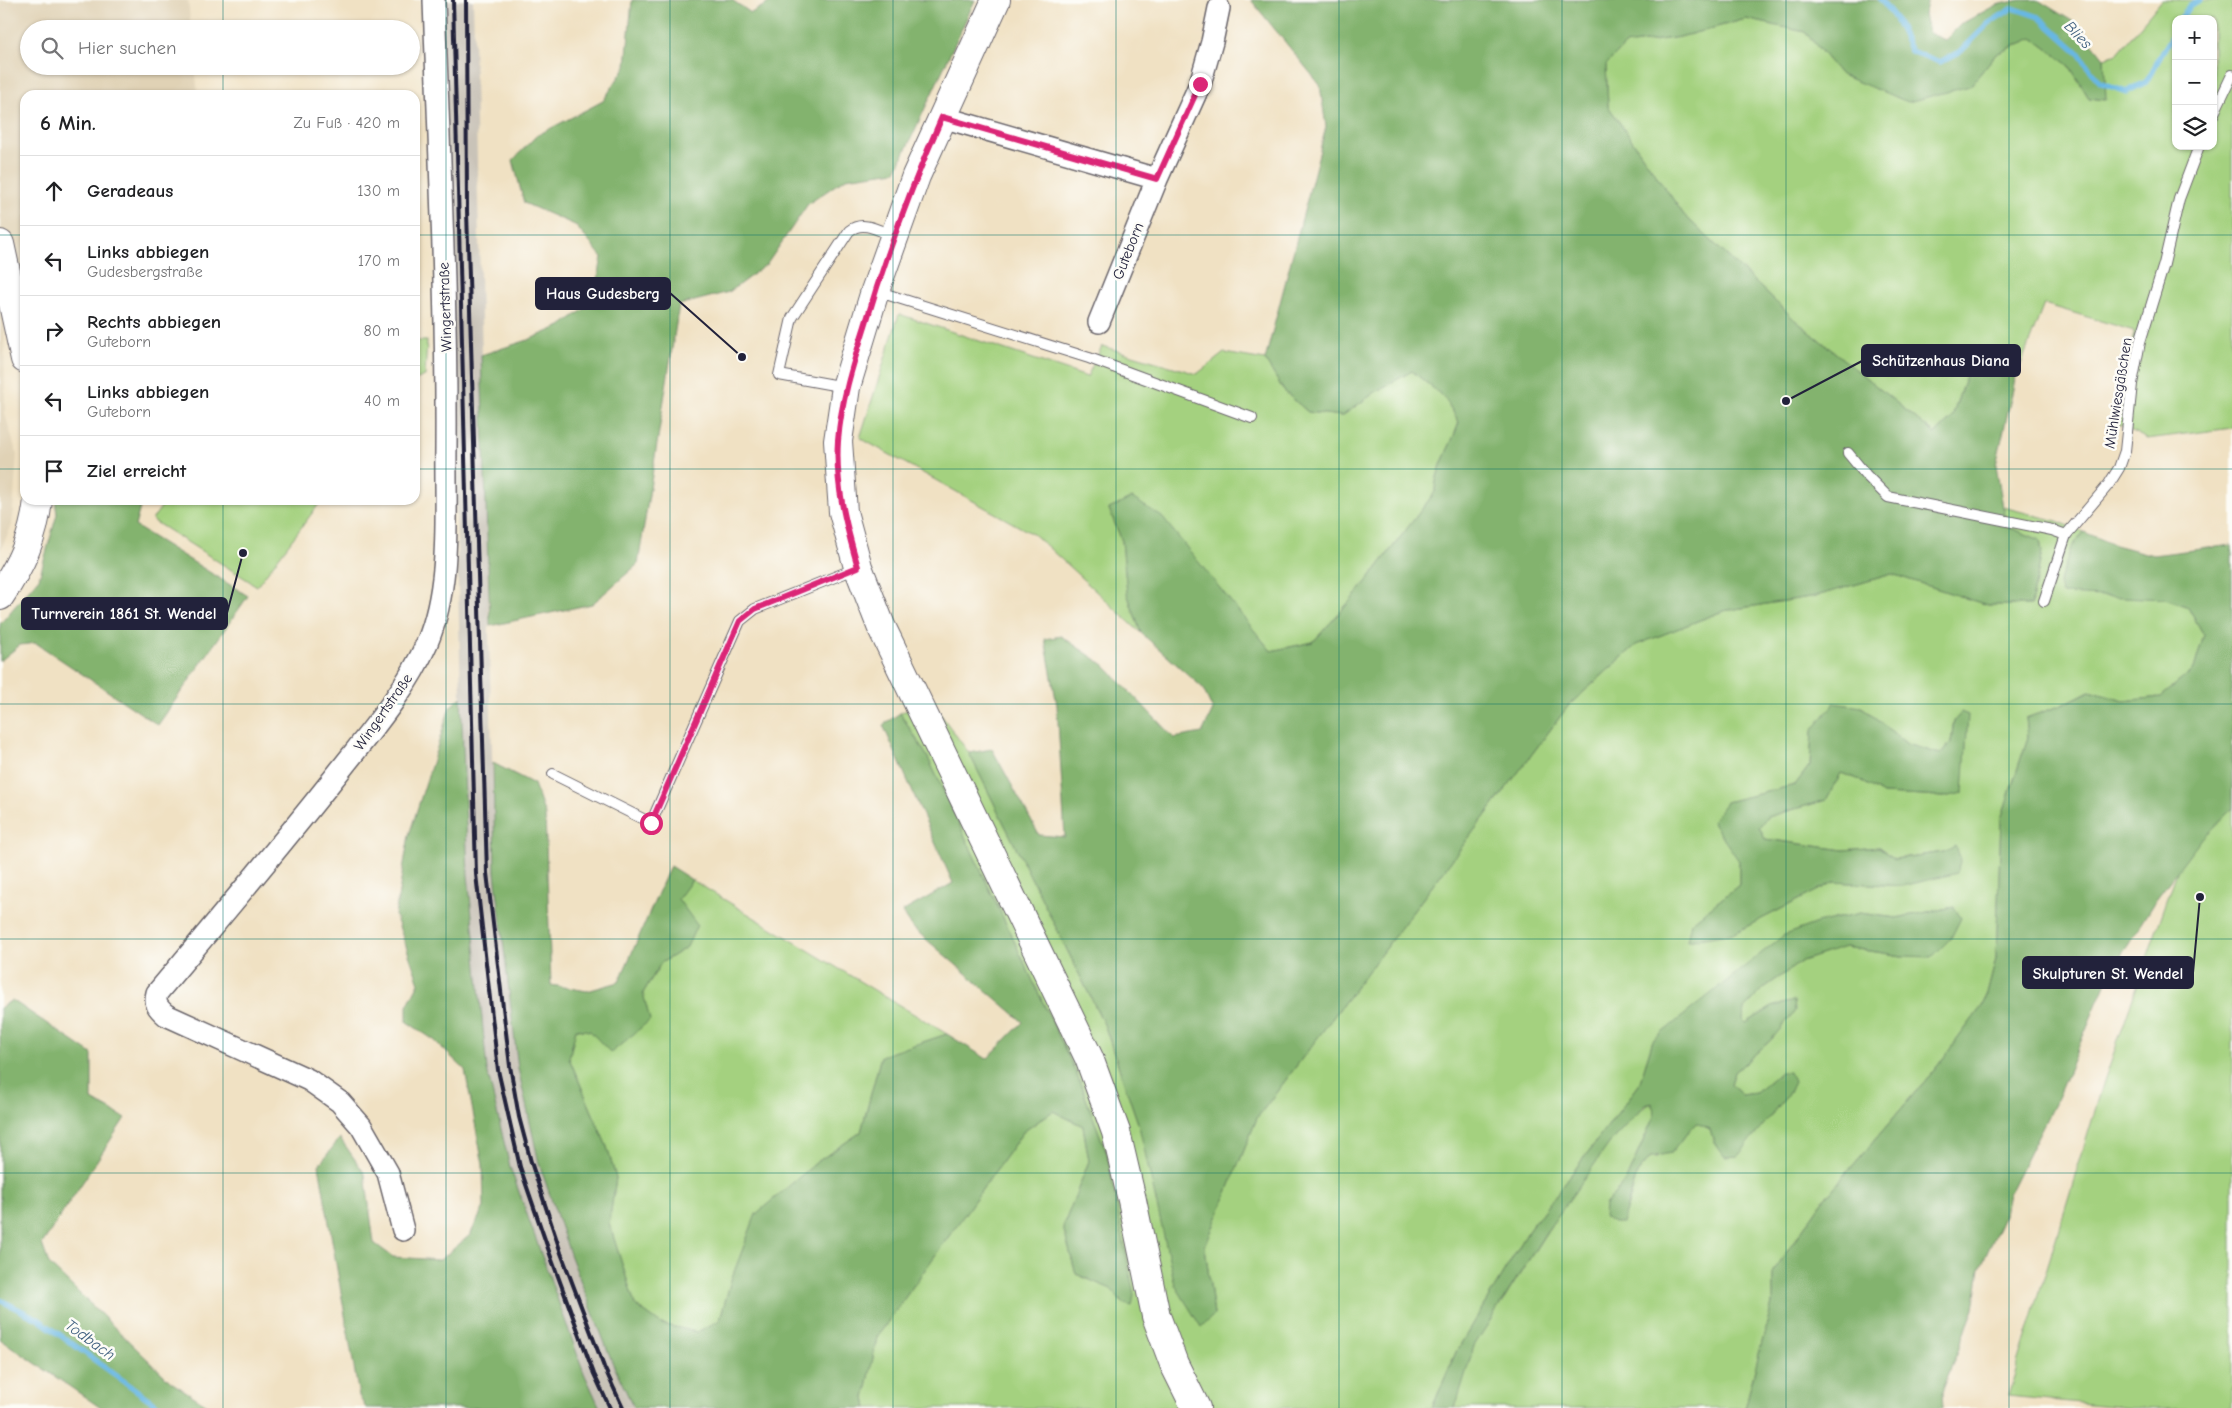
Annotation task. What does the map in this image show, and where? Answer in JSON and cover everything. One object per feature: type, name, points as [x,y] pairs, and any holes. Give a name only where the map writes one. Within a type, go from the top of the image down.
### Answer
[{"type":"main road","points":[[996,0],[916,176],[894,236],[846,387],[838,441],[843,512],[858,567],[881,626],[1088,1058],[1116,1132],[1156,1316],[1174,1364],[1196,1408]]},
{"type":"main road","points":[[0,244],[20,336]]},
{"type":"main road","points":[[0,596],[22,561],[35,524],[37,505]]},
{"type":"street","name":"Wingertstraße","points":[[403,1230],[388,1174],[361,1126],[340,1102],[309,1080],[166,1015],[158,1008],[155,1000],[157,993],[310,808],[386,711],[410,676],[419,659],[437,610],[445,558],[446,359],[434,0]]},
{"type":"street","name":"Guteborn","points":[[1099,322],[1157,179],[1200,84],[1219,8]]},
{"type":"street","points":[[942,117],[1157,179]]},
{"type":"lane","points":[[2217,107],[2232,75]]},
{"type":"lane","name":"Mühlwiesgäßchen","points":[[2044,601],[2066,535],[2109,484],[2122,460],[2125,451],[2132,384],[2140,342],[2164,264],[2179,199],[2197,150]]},
{"type":"lane","points":[[846,387],[778,375],[792,318],[849,231],[856,226],[867,225],[894,236]]},
{"type":"lane","points":[[876,291],[1089,358],[1252,418]]},
{"type":"lane","points":[[1848,453],[1888,497],[2052,530],[2066,535]]},
{"type":"lane","points":[[553,774],[651,823],[740,621],[755,609],[858,567]]},
{"type":"shaded area","points":[[0,0],[188,0],[190,20],[20,20],[20,75],[196,75],[197,90],[20,90],[20,297],[0,271]]},
{"type":"shaded area","points":[[439,0],[473,0],[495,872],[518,1068],[539,1163],[570,1254],[613,1364],[634,1408],[600,1408],[584,1373],[509,1167],[487,1070],[468,875]]},
{"type":"shaded area","points":[[4,278],[5,414],[17,455],[12,525],[0,551],[0,279]]},
{"type":"green space","points":[[632,0],[732,0],[751,13],[774,0],[975,0],[896,171],[846,178],[808,204],[767,264],[729,292],[679,305],[638,564],[592,604],[490,626],[481,355],[528,340],[561,326],[594,302],[602,257],[575,225],[524,203],[513,160],[536,136],[603,101],[626,66]]},
{"type":"green space","points":[[1251,0],[1928,0],[1924,15],[1929,33],[1945,40],[1961,24],[1996,5],[2020,0],[2038,0],[2077,24],[2104,58],[2106,100],[2089,98],[2069,65],[2033,38],[1996,54],[1970,86],[1908,102],[1841,75],[1805,32],[1746,19],[1680,37],[1625,45],[1606,65],[1608,106],[1684,215],[1795,320],[1935,434],[1952,418],[1974,349],[2003,357],[2015,380],[1996,465],[2008,527],[2040,540],[2042,552],[2031,605],[1987,605],[1892,574],[1816,596],[1723,611],[1636,645],[1569,705],[1257,1118],[1205,1247],[1214,1315],[1201,1327],[1175,1285],[1139,1126],[1104,1024],[969,753],[992,749],[1039,835],[1065,837],[1057,705],[1045,639],[1061,636],[1104,665],[1174,738],[1202,733],[1213,710],[1202,687],[1141,633],[1127,593],[1122,541],[1109,509],[1132,498],[1162,517],[1271,651],[1313,642],[1360,590],[1435,492],[1441,466],[1459,422],[1444,397],[1412,371],[1377,391],[1342,416],[1308,412],[1284,391],[1265,360],[1326,127],[1320,85]]},
{"type":"green space","points":[[2162,0],[2232,0],[2232,428],[2147,439],[2118,424],[2134,331],[2044,304],[2015,380],[2003,357],[1974,349],[1952,418],[1935,434],[1795,320],[1684,215],[1608,106],[1606,65],[1625,45],[1680,37],[1746,19],[1805,32],[1841,75],[1970,86],[1996,54],[2033,38],[2069,65],[2089,98],[2105,100],[2104,58],[2117,54]]},
{"type":"green space","points":[[899,314],[1087,377],[1102,346],[1197,374],[1224,353],[1265,360],[1284,391],[1308,412],[1342,416],[1377,391],[1412,371],[1444,397],[1459,422],[1441,466],[1435,492],[1360,590],[1313,642],[1271,651],[1217,586],[1109,509],[1122,541],[1127,593],[1141,633],[1036,536],[860,438]]},
{"type":"green space","points":[[420,341],[427,341],[425,376],[420,378]]},
{"type":"green space","points":[[56,505],[141,505],[135,526],[248,596],[158,725],[36,643],[20,645],[0,661],[0,624],[39,578],[57,514]]},
{"type":"green space","points":[[162,505],[318,505],[257,586],[152,520]]},
{"type":"green space","points":[[2003,507],[2057,521],[2084,532],[2071,548],[2059,584],[2165,599],[2187,606],[2204,635],[2194,669],[2161,697],[2124,701],[2089,691],[2060,706],[2026,718],[2028,737],[2001,819],[1996,959],[1985,1002],[1936,1068],[1821,1203],[1773,1272],[1773,1300],[1745,1408],[1455,1408],[1468,1361],[1481,1333],[1597,1159],[1638,1112],[1653,1103],[1654,1116],[1626,1180],[1605,1205],[1627,1209],[1637,1174],[1651,1157],[1657,1157],[1685,1136],[1696,1122],[1710,1129],[1714,1142],[1780,1072],[1756,1093],[1742,1095],[1731,1085],[1735,1072],[1772,1039],[1774,1006],[1746,1023],[1742,1020],[1744,1009],[1764,988],[1802,961],[1844,947],[1902,956],[1954,907],[1896,918],[1860,913],[1653,1040],[1639,1085],[1529,1230],[1456,1352],[1432,1408],[867,1408],[865,1398],[877,1337],[1023,1132],[1053,1111],[1083,1126],[1089,1161],[1063,1227],[1076,1274],[1112,1289],[1124,1304],[1107,1154],[1077,1075],[927,756],[900,713],[930,700],[969,753],[1104,1024],[1139,1126],[1214,1315],[1205,1247],[1257,1118],[1569,705],[1636,645],[1723,611],[1816,596],[1892,574],[1987,605],[2031,605],[2042,552],[2040,540],[2008,527]],"holes":[[[1862,707],[1907,744],[1940,754],[1951,742],[1954,720],[1944,797],[1883,794],[1858,779],[1841,773],[1826,800],[1767,817],[1759,827],[1765,839],[1844,850],[1878,847],[1894,859],[1944,852],[1903,886],[1834,882],[1734,933],[1691,923],[1739,885],[1739,861],[1726,802],[1795,785],[1810,765],[1812,731]]]},
{"type":"green space","points":[[2084,532],[2115,545],[2153,555],[2232,545],[2232,809],[2203,837],[2156,899],[2108,977],[2057,1098],[2009,1193],[2005,1214],[1980,1268],[1974,1309],[1942,1391],[1943,1408],[1745,1408],[1773,1300],[1773,1272],[1821,1203],[1936,1068],[1985,1002],[1996,959],[2001,819],[2028,737],[2026,718],[2060,706],[2090,691],[2124,701],[2161,697],[2194,669],[2204,635],[2187,606],[2165,599],[2061,594],[2059,584],[2071,548]]},
{"type":"green space","points":[[461,697],[468,875],[487,1070],[510,1167],[584,1373],[600,1408],[366,1408],[359,1396],[319,1165],[340,1138],[365,1174],[374,1243],[393,1257],[440,1260],[470,1235],[484,1207],[483,1165],[465,1070],[434,1040],[407,1022],[407,1006],[419,983],[395,915],[409,835],[450,707]]},
{"type":"green space","points":[[1834,703],[1862,707],[1907,744],[1940,754],[1951,742],[1954,720],[1961,712],[1968,715],[1963,793],[1944,797],[1883,794],[1858,779],[1841,773],[1826,800],[1767,817],[1759,827],[1765,839],[1844,850],[1879,847],[1895,859],[1944,852],[1955,846],[1961,859],[1957,873],[1903,886],[1834,882],[1734,933],[1687,941],[1691,923],[1739,885],[1739,861],[1712,822],[1726,802],[1795,785],[1810,765],[1812,731]]},
{"type":"green space","points":[[900,713],[927,756],[1077,1075],[1107,1154],[1134,1295],[1132,1306],[1124,1304],[1111,1289],[1076,1274],[1063,1227],[1089,1161],[1083,1126],[1053,1111],[1023,1132],[877,1337],[865,1398],[867,1408],[634,1408],[613,1364],[570,1254],[539,1163],[518,1068],[495,872],[493,763],[534,784],[545,815],[551,985],[587,991],[619,982],[670,866],[692,880],[678,899],[697,925],[687,947],[661,963],[643,993],[650,1020],[611,1053],[590,1031],[576,1029],[569,1058],[607,1147],[616,1178],[609,1223],[635,1305],[661,1324],[697,1332],[720,1320],[731,1280],[756,1214],[817,1162],[861,1132],[881,1056],[947,1034],[987,1059],[1023,1022],[913,928],[902,912],[953,883],[883,725]]},
{"type":"green space","points":[[2232,714],[2232,1408],[2131,1408],[2008,1396],[2104,1081]]},
{"type":"green space","points":[[692,880],[947,1034],[881,1056],[861,1132],[817,1162],[757,1214],[731,1280],[720,1320],[697,1332],[661,1324],[635,1305],[609,1223],[616,1178],[607,1147],[569,1058],[576,1029],[590,1031],[643,993],[661,963],[687,947],[677,899]]},
{"type":"green space","points":[[1954,907],[1961,918],[1951,938],[1932,957],[1902,956],[1845,947],[1802,961],[1764,988],[1744,1009],[1743,1020],[1746,1023],[1774,1006],[1794,1001],[1795,1011],[1772,1039],[1735,1072],[1731,1085],[1742,1095],[1756,1093],[1780,1072],[1790,1072],[1794,1082],[1787,1096],[1738,1156],[1725,1157],[1714,1142],[1710,1129],[1696,1123],[1671,1153],[1651,1157],[1637,1174],[1622,1223],[1613,1223],[1604,1217],[1605,1205],[1626,1180],[1654,1116],[1653,1103],[1645,1105],[1611,1141],[1545,1234],[1474,1346],[1455,1408],[1432,1408],[1456,1352],[1529,1230],[1639,1085],[1653,1040],[1784,935],[1817,923],[1860,913],[1896,918]]},
{"type":"green space","points":[[12,1000],[92,1054],[92,1100],[125,1118],[42,1244],[49,1264],[171,1382],[212,1408],[101,1408],[0,1339],[0,1008]]},
{"type":"waterway","name":"Blies","points":[[1881,0],[1895,18],[1911,51],[1940,62],[1961,51],[1989,23],[2013,8],[2039,17],[2078,52],[2099,82],[2126,92],[2146,82],[2172,36]]},
{"type":"waterway","name":"Blies","points":[[2184,15],[2190,5],[2200,0]]},
{"type":"waterway","name":"Todbach","points":[[0,1300],[38,1319],[161,1408]]},
{"type":"railway","points":[[453,0],[476,874],[498,1070],[520,1167],[594,1374],[610,1408]]},
{"type":"railway","points":[[466,0],[467,211],[487,873],[510,1066],[519,1117],[531,1162],[561,1253],[604,1367],[623,1408]]},
{"type":"place","name":"Haus Gudesberg","points":[[742,357]]},
{"type":"place","name":"Schützenhaus Diana","points":[[1786,401]]},
{"type":"place","name":"Turnverein 1861 St. Wendel","points":[[243,553]]},
{"type":"place","name":"Skulpturen St. Wendel","points":[[2200,897]]},
{"type":"route","points":[[651,823],[740,621],[755,609],[858,567],[843,512],[839,474],[838,441],[846,387],[894,236],[916,176],[942,117],[1157,179],[1200,84]]}]
